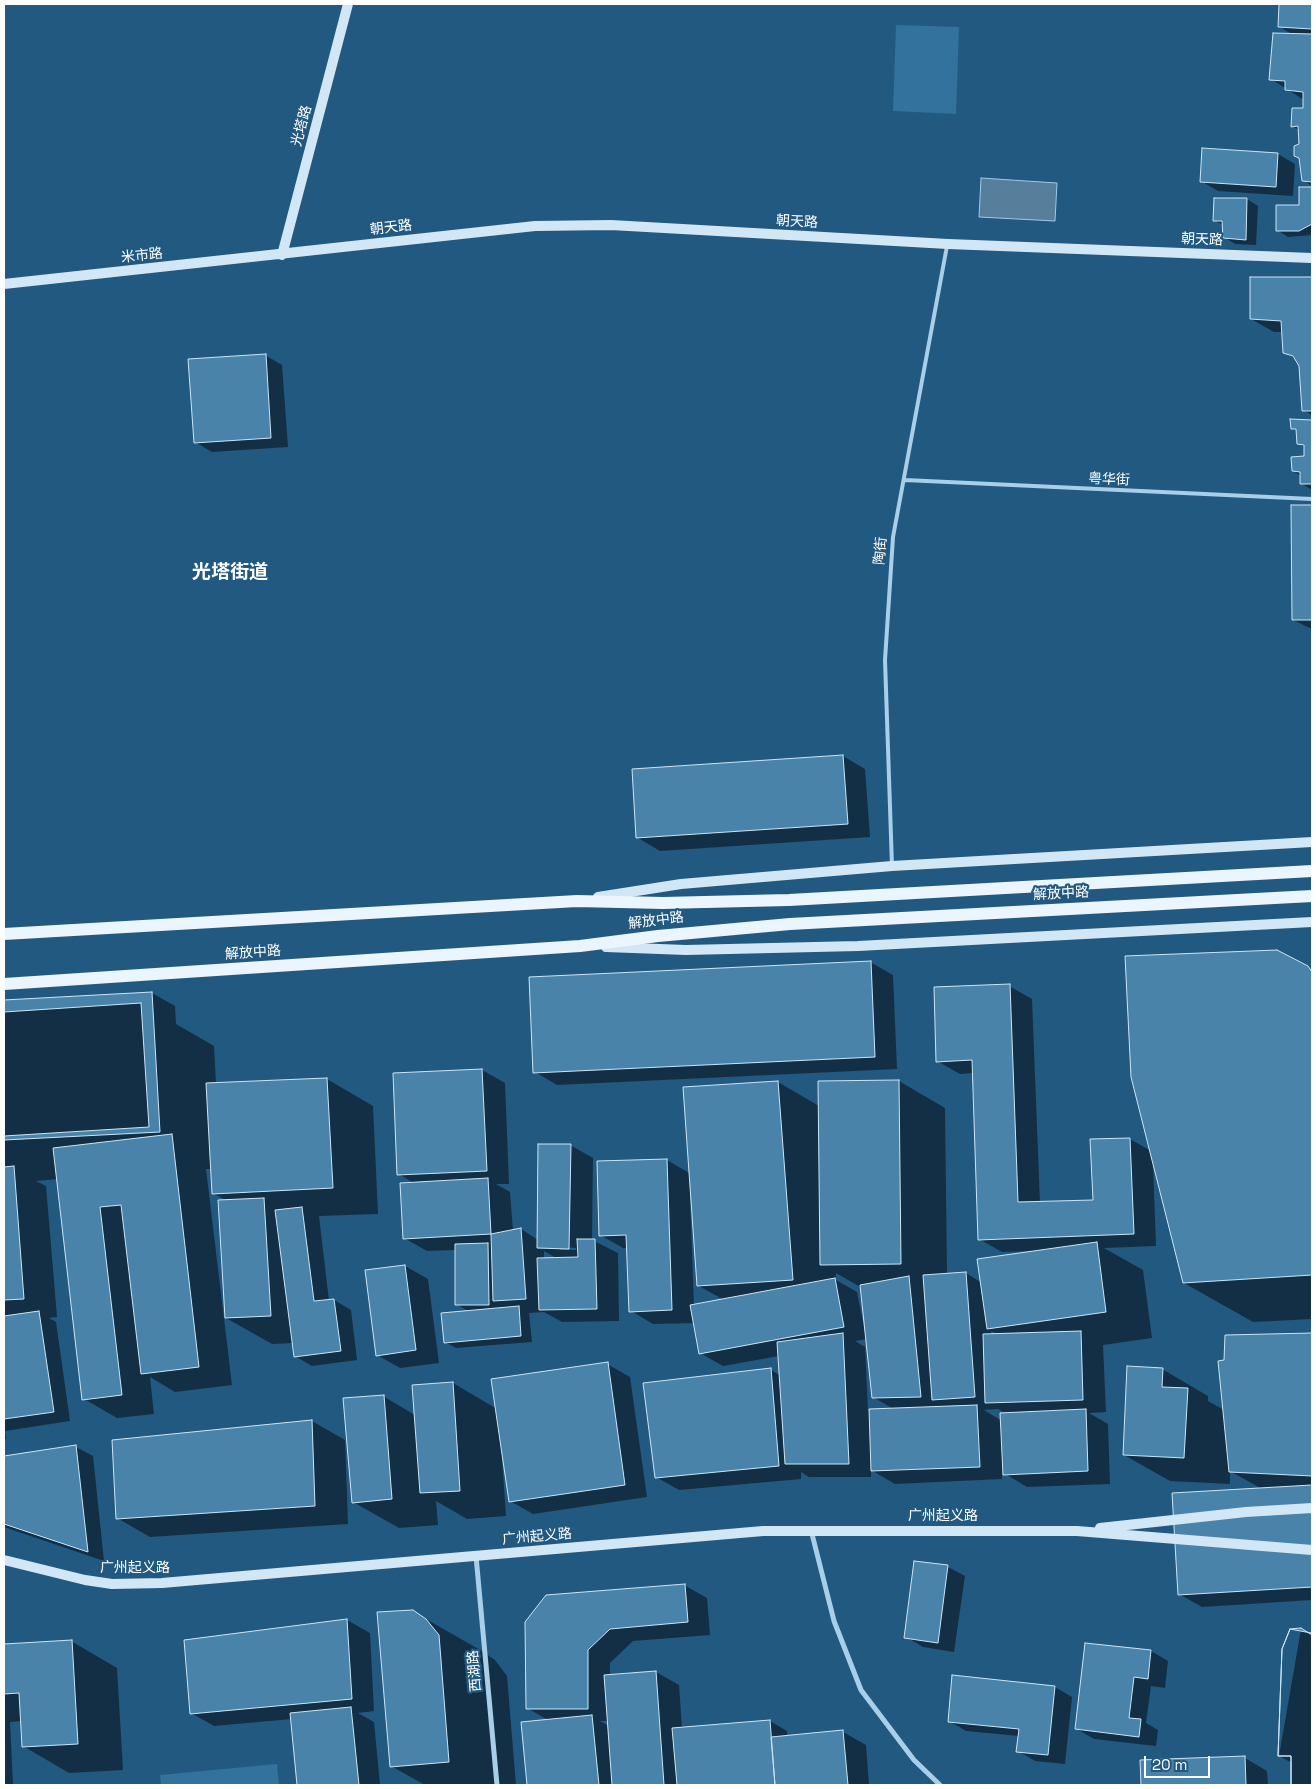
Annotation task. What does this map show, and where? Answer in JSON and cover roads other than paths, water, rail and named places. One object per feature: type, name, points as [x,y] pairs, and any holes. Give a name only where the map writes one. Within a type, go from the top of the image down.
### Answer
[{"type":"main road","name":"光塔路","points":[[282,255],[348,4]]},
{"type":"main road","name":"朝天路","points":[[282,255],[462,232],[534,226],[592,225],[948,244],[1312,258]]},
{"type":"main road","name":"米市路","points":[[4,284],[282,255]]},
{"type":"main road","points":[[577,901],[681,884],[892,866],[1312,842]]},
{"type":"main road","name":"解放中路","points":[[4,934],[577,901],[721,902],[1312,871]]},
{"type":"main road","name":"解放中路","points":[[4,984],[580,946],[725,929],[1312,896]]},
{"type":"main road","points":[[580,946],[686,950],[858,946],[1312,922]]},
{"type":"main road","name":"广州起义路","points":[[1077,1531],[1246,1512],[1312,1508]]},
{"type":"main road","name":"广州起义路","points":[[4,1560],[85,1580],[112,1584],[162,1583],[689,1536],[811,1530],[1077,1531],[1312,1550]]},
{"type":"street","points":[[811,1530],[834,1621],[861,1690],[914,1760],[940,1785]]},
{"type":"street","name":"西湖路","points":[[476,1555],[497,1785]]},
{"type":"lane","name":"陶街","points":[[892,866],[885,660],[893,537],[948,244]]},
{"type":"lane","name":"粤华街","points":[[905,480],[1312,499]]},
{"type":"district","name":"光塔街道","points":[[230,573]]}]
